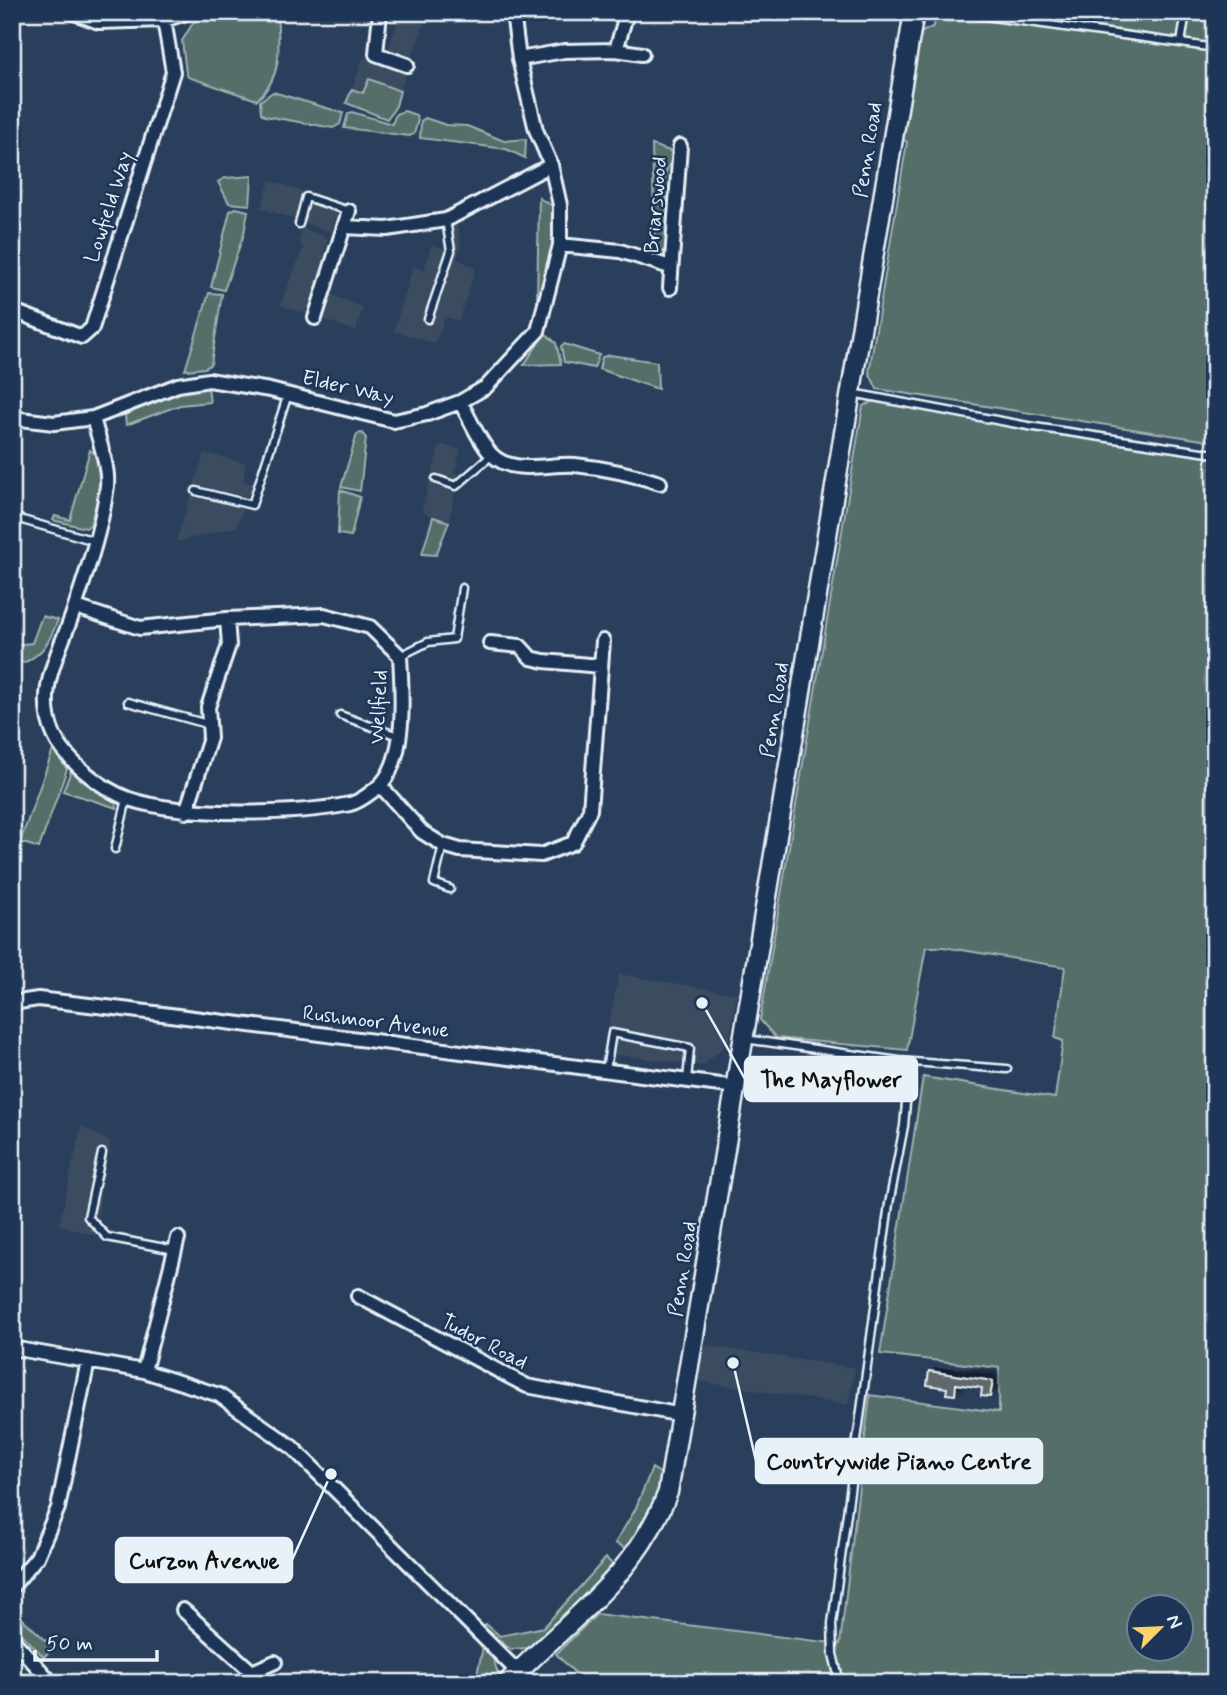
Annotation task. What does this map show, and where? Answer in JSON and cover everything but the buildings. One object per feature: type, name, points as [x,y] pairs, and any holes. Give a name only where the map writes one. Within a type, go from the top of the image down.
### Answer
[{"type":"main road","name":"Penn Road","points":[[513,1677],[584,1612],[626,1568],[645,1540],[668,1492],[914,12]]},
{"type":"street","points":[[72,12],[99,22],[164,20],[189,12]]},
{"type":"street","points":[[380,12],[376,54],[407,65]]},
{"type":"street","name":"Elder Way","points":[[12,418],[54,424],[93,418],[169,387],[209,380],[288,394],[394,421],[426,414],[460,402],[486,387],[538,331],[560,245],[560,205],[551,165],[536,130],[519,59],[513,12]]},
{"type":"street","points":[[616,50],[627,12]]},
{"type":"street","name":"Lowfield Way","points":[[19,313],[82,337],[92,328],[173,72],[164,20]]},
{"type":"street","points":[[519,59],[564,51],[616,50],[642,54]]},
{"type":"street","name":"Briarswood","points":[[670,288],[680,146]]},
{"type":"street","points":[[344,227],[387,229],[446,220],[551,165]]},
{"type":"street","points":[[315,318],[349,211]]},
{"type":"street","name":"Briarswood","points":[[560,245],[621,251],[670,267]]},
{"type":"street","points":[[460,402],[492,455],[514,466],[548,468],[571,465],[628,472],[660,483]]},
{"type":"street","points":[[93,418],[107,483],[95,541],[76,607],[49,674],[47,716],[55,737],[73,762],[127,799],[186,812],[288,809],[352,803],[380,785],[422,832],[443,845],[460,850],[541,855],[573,843],[590,810],[603,641]]},
{"type":"street","name":"Wellfield","points":[[76,607],[140,628],[227,619],[324,615],[370,627],[400,656],[402,698],[394,764],[380,785]]},
{"type":"street","points":[[186,812],[210,738],[208,707],[229,645],[227,619]]},
{"type":"street","points":[[490,643],[520,646],[531,657],[544,661],[600,666]]},
{"type":"street","name":"Rushmoor Avenue","points":[[12,1003],[38,999],[736,1087]]},
{"type":"street","points":[[145,1371],[176,1244]]},
{"type":"street","name":"Tudor Road","points":[[358,1296],[527,1386],[682,1415]]},
{"type":"street","points":[[12,1348],[145,1371],[219,1395],[292,1447],[513,1677]]},
{"type":"street","points":[[12,1587],[37,1557],[58,1507],[88,1361]]},
{"type":"street","points":[[183,1610],[252,1672]]},
{"type":"street","points":[[12,1639],[52,1683]]},
{"type":"street","points":[[242,1683],[252,1672],[275,1662]]},
{"type":"lane","points":[[956,12],[1215,48]]},
{"type":"lane","points":[[1181,43],[1186,12]]},
{"type":"lane","points":[[299,224],[306,197],[349,211]]},
{"type":"lane","points":[[428,319],[451,251],[446,220]]},
{"type":"lane","points":[[850,393],[1003,421],[1215,454]]},
{"type":"lane","points":[[196,491],[252,505],[288,394]]},
{"type":"lane","points":[[436,479],[456,486],[492,455]]},
{"type":"lane","points":[[12,523],[19,519],[95,541]]},
{"type":"lane","points":[[400,656],[428,642],[454,639],[462,588]]},
{"type":"lane","points":[[128,702],[208,724]]},
{"type":"lane","points":[[340,715],[398,736]]},
{"type":"lane","points":[[114,849],[127,799]]},
{"type":"lane","points":[[443,845],[434,883],[450,889]]},
{"type":"lane","points":[[606,1070],[612,1033],[690,1048],[687,1080]]},
{"type":"lane","points":[[743,1038],[899,1061],[1007,1069]]},
{"type":"lane","points":[[839,1683],[833,1654],[831,1623],[889,1204],[904,1126],[908,1080],[899,1061]]},
{"type":"lane","points":[[102,1153],[88,1217],[107,1237],[176,1244]]},
{"type":"shaded area","points":[[400,16],[424,24],[400,91],[369,80],[363,93],[352,89],[363,57],[383,63]]},
{"type":"shaded area","points":[[270,180],[340,206],[331,232],[261,208]]},
{"type":"shaded area","points":[[457,223],[461,244],[457,259],[476,268],[459,321],[445,317],[435,344],[394,331],[413,267],[424,270],[431,245],[445,249],[445,227]]},
{"type":"shaded area","points":[[302,228],[328,238],[324,253],[340,257],[329,294],[363,307],[356,331],[280,305],[303,248],[299,241]]},
{"type":"shaded area","points":[[440,444],[461,450],[454,474],[459,473],[449,522],[421,512]]},
{"type":"shaded area","points":[[204,453],[246,463],[243,481],[253,484],[237,527],[176,542]]},
{"type":"shaded area","points":[[619,974],[737,994],[729,1042],[703,1066],[603,1053]]},
{"type":"shaded area","points":[[81,1126],[111,1142],[100,1194],[98,1219],[103,1228],[158,1242],[154,1252],[59,1225]]},
{"type":"shaded area","points":[[704,1345],[855,1368],[848,1405],[698,1381]]},
{"type":"green space","points":[[227,12],[277,12],[279,48],[276,70],[266,90],[257,100],[188,77],[186,73],[182,41],[194,21]]},
{"type":"green space","points":[[936,12],[1215,12],[1215,442],[877,389],[869,372],[907,142],[901,138],[918,34],[934,26]]},
{"type":"green space","points":[[369,79],[400,91],[396,106],[387,119],[346,103],[352,89],[363,93]]},
{"type":"green space","points":[[273,92],[343,113],[340,124],[333,128],[265,116],[261,113],[260,101]]},
{"type":"green space","points":[[404,111],[416,115],[418,120],[414,134],[409,136],[344,128],[348,114],[352,112],[392,124],[396,114]]},
{"type":"green space","points":[[425,118],[446,125],[467,126],[504,141],[526,139],[525,158],[506,149],[420,138],[421,121]]},
{"type":"green space","points":[[652,145],[673,152],[674,158],[667,168],[665,180],[670,229],[668,241],[663,252],[655,253]]},
{"type":"green space","points":[[252,176],[250,205],[229,203],[218,182],[225,178]]},
{"type":"green space","points":[[539,198],[554,207],[555,248],[542,295],[537,300]]},
{"type":"green space","points":[[236,208],[248,211],[244,234],[224,290],[211,287],[230,211]]},
{"type":"green space","points":[[209,293],[222,294],[211,364],[205,368],[185,370]]},
{"type":"green space","points":[[545,333],[556,343],[561,364],[524,365]]},
{"type":"green space","points":[[564,344],[599,355],[594,368],[564,362],[561,346]]},
{"type":"green space","points":[[610,355],[657,362],[658,389],[599,369],[602,357]]},
{"type":"green space","points":[[208,387],[210,402],[180,405],[126,425],[125,415],[172,392]]},
{"type":"green space","points":[[878,399],[1215,452],[1215,1683],[585,1683],[556,1654],[597,1614],[840,1644],[870,1395],[999,1412],[999,1368],[880,1354],[923,1077],[1055,1098],[1063,1041],[1055,1038],[1065,967],[943,947],[926,947],[907,1050],[776,1038],[760,1020],[863,406]]},
{"type":"green space","points":[[362,433],[366,438],[360,491],[341,487],[357,434]]},
{"type":"green space","points":[[90,450],[97,455],[102,483],[90,525],[86,528],[53,520],[55,516],[70,520]]},
{"type":"green space","points":[[340,490],[360,497],[351,536],[338,534]]},
{"type":"green space","points":[[433,517],[449,522],[436,555],[422,554]]},
{"type":"green space","points":[[42,616],[58,620],[45,646],[23,663],[12,659],[12,645],[32,643]]},
{"type":"green space","points":[[53,750],[67,769],[39,848],[20,842]]},
{"type":"green space","points":[[71,771],[116,802],[117,808],[63,791]]},
{"type":"green space","points":[[652,1468],[663,1475],[656,1505],[627,1549],[615,1543],[635,1510]]},
{"type":"green space","points":[[606,1558],[613,1565],[543,1641],[530,1648],[510,1649],[484,1627],[486,1624],[500,1636],[544,1627]]},
{"type":"green space","points":[[12,1609],[53,1647],[44,1657],[12,1624]]},
{"type":"green space","points":[[483,1647],[492,1656],[499,1676],[494,1683],[475,1683]]},
{"type":"place","name":"The Mayflower","points":[[702,1003]]},
{"type":"place","name":"Countrywide Piano Centre","points":[[733,1363]]},
{"type":"place","name":"Curzon Avenue","points":[[331,1474]]}]
